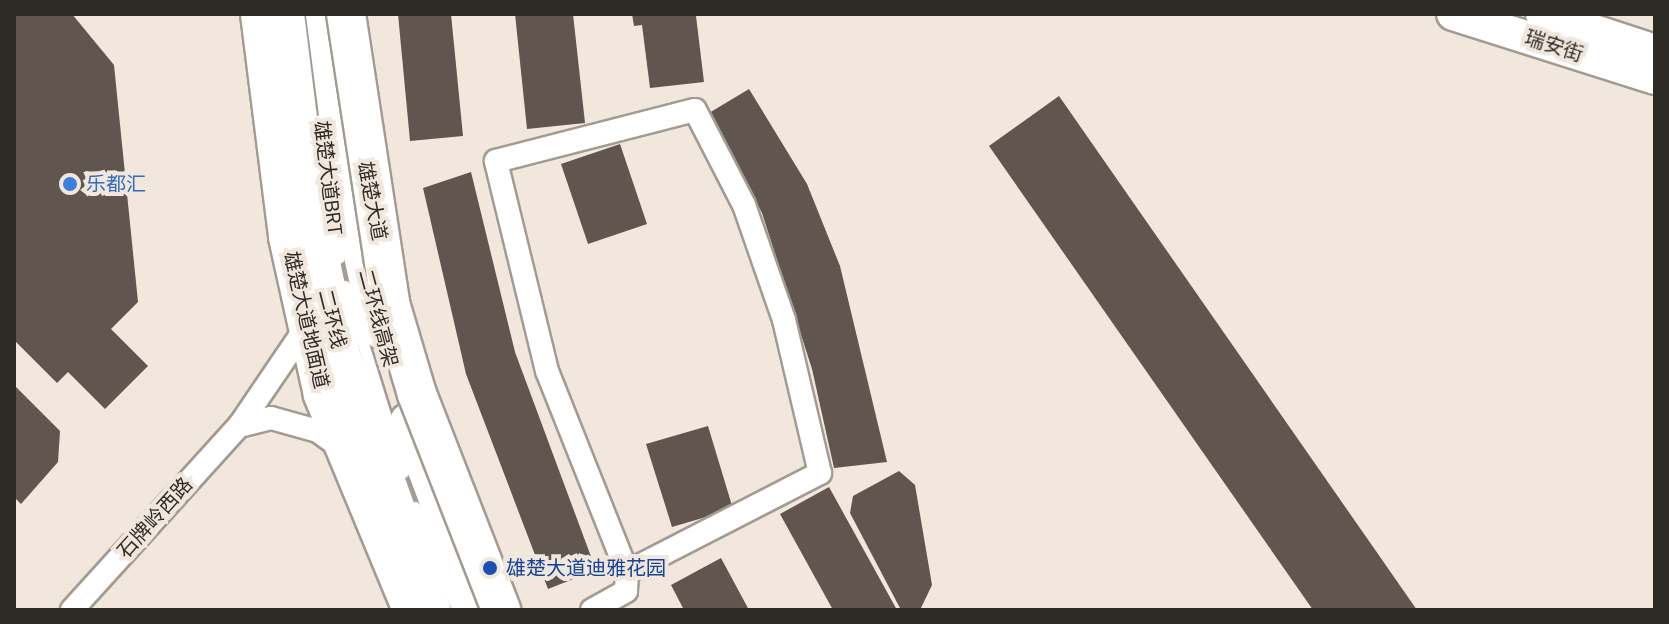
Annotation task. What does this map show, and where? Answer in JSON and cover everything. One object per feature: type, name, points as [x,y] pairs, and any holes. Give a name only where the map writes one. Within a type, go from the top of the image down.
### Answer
[{"type":"highway","name":"二环线","points":[[285,14],[309,207],[340,352],[432,610]]},
{"type":"highway","name":"二环线高架","points":[[325,14],[343,155],[377,320],[480,610]]},
{"type":"highway","points":[[344,14],[390,303],[417,394],[501,610]]},
{"type":"main road","name":"雄楚大道地面道","points":[[259,14],[287,237],[307,326],[339,446],[411,610]]},
{"type":"main road","name":"瑞安街","points":[[1453,14],[1655,78]]},
{"type":"main road","name":"瑞安街","points":[[1542,14],[1655,51]]},
{"type":"street","points":[[592,610],[626,591],[627,572],[547,371],[496,161],[695,110],[744,205],[784,320],[820,473],[627,572]]},
{"type":"street","name":"石牌岭西路","points":[[72,610],[239,426],[307,326]]},
{"type":"street","points":[[239,426],[271,418],[318,431],[339,446]]},
{"type":"lane","name":"雄楚大道BRT","points":[[313,14],[318,91]]},
{"type":"lane","name":"雄楚大道BRT","points":[[319,107],[356,331],[412,501],[458,610]]},
{"type":"building","name":"乐都汇","points":[[14,14],[72,14],[114,65],[138,302],[111,329],[148,366],[105,409],[68,372],[57,383],[14,340]]},
{"type":"building","points":[[398,14],[451,14],[463,136],[410,141]]},
{"type":"building","points":[[515,14],[573,14],[585,123],[527,129]]},
{"type":"building","points":[[632,14],[696,16],[704,82],[650,88],[642,25],[634,26]]},
{"type":"building","points":[[749,89],[807,184],[840,266],[887,462],[834,468],[812,369],[762,213],[709,113]]},
{"type":"building","points":[[1059,96],[1417,610],[1313,610],[989,146]]},
{"type":"building","points":[[620,144],[647,224],[588,244],[561,164]]},
{"type":"building","points":[[471,172],[515,352],[596,570],[548,589],[466,374],[423,188]]},
{"type":"building","points":[[14,385],[60,431],[58,462],[21,504],[14,497]]},
{"type":"building","points":[[708,426],[733,509],[672,527],[646,444]]},
{"type":"building","points":[[899,471],[915,485],[932,585],[920,610],[901,610],[850,513],[853,496]]},
{"type":"building","points":[[829,487],[897,610],[833,610],[780,514]]},
{"type":"building","points":[[721,558],[749,610],[684,610],[671,585]]},
{"type":"place","name":"乐都汇","points":[[70,184]]},
{"type":"place","name":"雄楚大道迪雅花园","points":[[490,568]]}]
